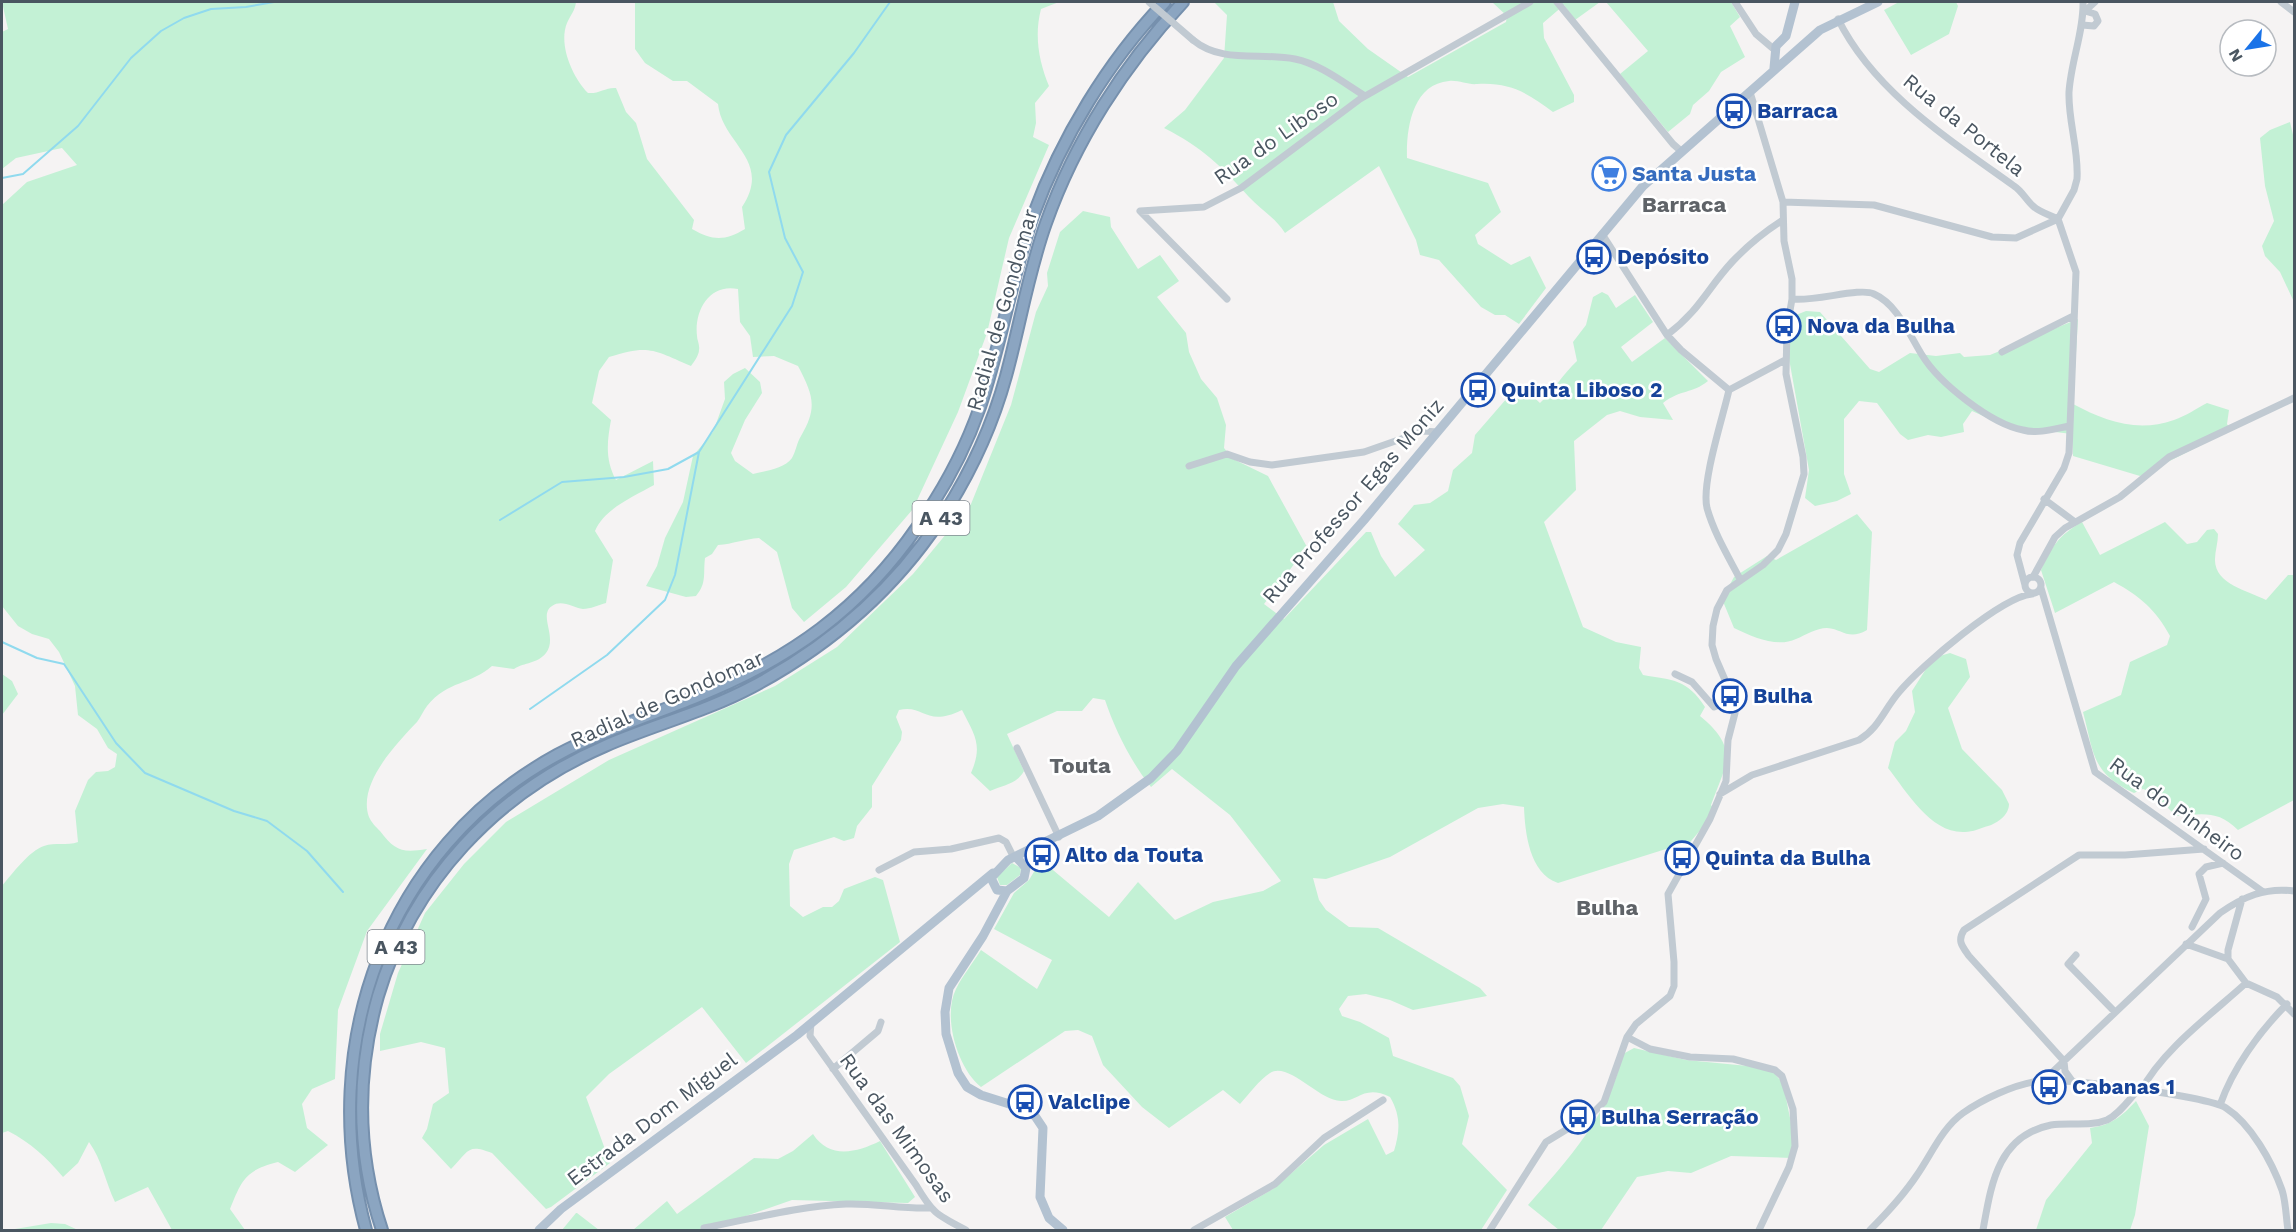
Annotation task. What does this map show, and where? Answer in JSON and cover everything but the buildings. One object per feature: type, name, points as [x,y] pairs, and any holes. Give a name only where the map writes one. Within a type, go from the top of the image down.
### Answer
[{"type":"highway","name":"Radial de Gondomar","points":[[366,1230],[350,1156],[350,1077],[358,1017],[370,978],[387,936],[427,868],[462,827],[497,796],[555,756],[599,734],[733,681],[806,641],[861,595],[894,559],[933,505],[965,445],[989,378],[1034,216],[1069,138],[1125,48],[1165,2]]},
{"type":"highway","name":"Radial de Gondomar","points":[[382,1230],[373,1202],[364,1154],[362,1078],[371,1021],[398,942],[438,875],[471,835],[536,782],[603,747],[726,699],[793,664],[860,613],[902,571],[940,520],[980,448],[1006,378],[1045,226],[1073,159],[1133,62],[1183,2]]},
{"type":"main road","points":[[1784,50],[1795,2]]},
{"type":"main road","points":[[1784,50],[1803,43],[1838,19],[1878,2]]},
{"type":"main road","name":"Rua Professor Egas Moniz","points":[[993,873],[1015,858],[1098,816],[1143,785],[1177,751],[1236,666],[1437,432],[1643,186],[1769,75],[1784,50]]},
{"type":"main road","name":"Rua Professor Egas Moniz","points":[[1008,891],[1024,878],[1030,859],[1059,837]]},
{"type":"main road","points":[[1015,858],[1026,867]]},
{"type":"main road","points":[[992,919],[996,889],[991,878],[993,873]]},
{"type":"main road","name":"Estrada Dom Miguel","points":[[793,1037],[793,1032],[823,1011],[993,873]]},
{"type":"main road","points":[[974,888],[1008,891],[949,988],[945,1012],[946,1034],[958,1072],[967,1087],[981,1095],[1022,1108],[1035,1116],[1043,1128],[1040,1197],[1049,1218],[1063,1230]]},
{"type":"main road","name":"Estrada Dom Miguel","points":[[539,1230],[561,1209],[793,1037],[823,1011]]},
{"type":"street","points":[[1149,2],[1211,53],[1225,56],[1270,55],[1298,60],[1338,78],[1365,96]]},
{"type":"street","name":"Rua do Liboso","points":[[1227,299],[1140,211],[1204,207],[1241,188],[1365,96],[1530,2]]},
{"type":"street","points":[[1557,2],[1681,152]]},
{"type":"street","points":[[1735,2],[1756,34],[1766,43],[1784,50]]},
{"type":"street","points":[[2083,5],[2095,2]]},
{"type":"street","points":[[2281,2],[2295,12]]},
{"type":"street","points":[[2082,25],[2094,26],[2098,21],[2095,14],[2083,5]]},
{"type":"street","points":[[1783,202],[1874,205],[1992,237],[2016,238],[2058,219],[2074,190],[2077,179],[2069,96],[2074,53],[2082,25],[2083,5]]},
{"type":"street","name":"Rua da Portela","points":[[1838,19],[1851,45],[1878,76],[1923,117],[2018,188],[2033,207],[2058,219]]},
{"type":"street","points":[[1490,1230],[1546,1142],[1592,1114],[1604,1102],[1627,1037],[1636,1024],[1670,996],[1674,986],[1674,962],[1668,894],[1710,819],[1725,781],[1728,740],[1735,713],[1733,699],[1716,659],[1713,626],[1717,609],[1727,590],[1763,565],[1778,550],[1792,517],[1804,474],[1803,457],[1785,360],[1786,328],[1792,299],[1783,202],[1750,92]]},
{"type":"street","points":[[2048,605],[2042,597],[2033,594],[2025,586],[2019,560],[2019,543],[2064,468],[2068,453],[2076,272],[2058,219]]},
{"type":"street","points":[[1667,335],[1693,314],[1738,256],[1760,235],[1783,220]]},
{"type":"street","points":[[1602,234],[1667,335],[1681,350],[1729,390]]},
{"type":"street","points":[[1792,299],[1815,300],[1863,291],[1877,295],[1898,315],[1933,369],[1947,384],[1986,413],[2008,426],[2025,431],[2040,432],[2069,426]]},
{"type":"street","points":[[2002,352],[2073,316]]},
{"type":"street","points":[[1740,579],[1706,506],[1706,486],[1729,390],[1785,360]]},
{"type":"street","points":[[2018,599],[2041,565],[2055,537],[2074,522],[2120,498],[2169,457],[2295,398]]},
{"type":"street","points":[[1188,466],[1227,454],[1250,462],[1272,465],[1364,452],[1424,430],[1437,432]]},
{"type":"street","points":[[2044,499],[2074,522]]},
{"type":"street","points":[[1720,794],[1752,775],[1859,740],[1874,730],[1898,692],[1964,632],[2018,599],[2033,594],[2041,585],[2019,560]]},
{"type":"street","name":"Rua do Pinheiro","points":[[2041,565],[2041,585],[2095,772],[2262,891]]},
{"type":"street","points":[[1675,674],[1692,682],[1714,707],[1733,699]]},
{"type":"street","points":[[1017,748],[1059,837]]},
{"type":"street","points":[[879,870],[914,852],[951,849],[996,838],[1006,842],[1015,858]]},
{"type":"street","points":[[2073,1082],[2065,1071],[2064,1061],[1969,956],[1960,943],[1964,930],[2079,855],[2125,855],[2204,849]]},
{"type":"street","points":[[2192,927],[2206,898],[2199,874],[2206,867],[2223,863]]},
{"type":"street","points":[[2043,1081],[2220,913],[2242,899],[2262,891],[2295,891]]},
{"type":"street","points":[[2228,959],[2228,950],[2242,899]]},
{"type":"street","points":[[2186,944],[2228,959],[2246,982],[2287,1004],[2295,1014]]},
{"type":"street","points":[[2076,955],[2067,964],[2115,1012]]},
{"type":"street","points":[[1983,1230],[1993,1179],[2005,1155],[2018,1141],[2031,1131],[2052,1125],[2106,1120],[2139,1091],[2162,1061],[2246,982]]},
{"type":"street","points":[[2220,1106],[2227,1085],[2268,1023],[2287,1004]]},
{"type":"street","points":[[833,1069],[878,1031],[881,1022]]},
{"type":"street","points":[[793,1037],[810,1036],[811,1023]]},
{"type":"street","name":"Rua das Mimosas","points":[[810,1036],[916,1185],[929,1208],[935,1215],[966,1230]]},
{"type":"street","points":[[1627,1037],[1650,1049],[1690,1057],[1733,1059],[1775,1070],[1787,1085],[1793,1109],[1795,1146],[1789,1167],[1759,1230]]},
{"type":"street","points":[[1870,1230],[1901,1198],[1940,1139],[1961,1115],[2006,1092],[2043,1081],[2073,1082],[2205,1100],[2220,1106],[2243,1124],[2269,1164],[2282,1191],[2288,1230]]},
{"type":"street","points":[[1194,1230],[1275,1184],[1323,1138],[1383,1100]]},
{"type":"street","points":[[704,1228],[836,1205],[885,1204],[911,1209],[929,1208]]},
{"type":"green space","points":[[2,2],[576,2],[567,23],[564,41],[568,61],[577,79],[588,93],[616,88],[626,112],[636,123],[647,159],[694,220],[692,229],[706,236],[719,238],[731,236],[745,229],[742,207],[750,191],[752,177],[749,164],[721,118],[718,104],[687,81],[673,81],[645,63],[635,49],[635,2],[1059,2],[1041,9],[1038,29],[1040,58],[1049,86],[1035,103],[1036,123],[1033,137],[1049,145],[1009,238],[987,333],[958,412],[913,509],[846,587],[804,622],[792,608],[777,552],[759,538],[718,545],[712,554],[705,558],[703,582],[696,596],[686,597],[646,586],[657,566],[665,538],[683,502],[693,456],[713,432],[725,399],[724,382],[745,368],[760,382],[762,393],[745,420],[731,453],[735,461],[753,474],[774,469],[789,462],[810,417],[812,401],[798,366],[774,356],[753,357],[750,336],[740,322],[738,289],[719,290],[706,300],[701,308],[697,326],[699,352],[691,366],[659,353],[643,350],[609,357],[599,371],[592,403],[611,420],[608,451],[612,473],[616,480],[653,461],[654,485],[605,516],[595,531],[613,560],[606,603],[583,609],[560,603],[552,606],[547,615],[549,647],[542,657],[514,669],[492,666],[476,677],[443,691],[427,706],[417,722],[381,765],[369,791],[367,804],[370,819],[395,847],[411,851],[427,849],[367,931],[338,1010],[335,1079],[312,1089],[302,1104],[307,1128],[328,1145],[295,1172],[278,1162],[259,1168],[246,1177],[230,1209],[245,1230],[172,1230],[148,1187],[115,1202],[89,1142],[78,1163],[63,1177],[31,1146],[8,1131],[2,1133],[2,886],[21,863],[39,848],[78,842],[75,811],[88,780],[96,772],[108,771],[115,767],[117,754],[108,748],[97,729],[78,715],[75,686],[59,652],[49,639],[32,634],[18,626],[2,606],[2,205],[27,182],[77,165],[62,148],[16,158],[2,169],[2,32],[8,29]]},
{"type":"green space","points":[[1214,2],[1333,2],[1339,21],[1368,49],[1408,77],[1506,22],[1507,16],[1492,2],[1600,2],[1575,20],[1564,5],[1543,23],[1544,38],[1574,95],[1574,102],[1553,112],[1527,94],[1509,87],[1449,81],[1427,90],[1414,109],[1410,121],[1407,158],[1488,183],[1501,212],[1475,235],[1478,244],[1511,265],[1530,256],[1546,288],[1519,324],[1505,315],[1495,315],[1481,307],[1439,260],[1420,255],[1416,240],[1379,166],[1285,233],[1210,158],[1189,142],[1164,128],[1185,110],[1224,58],[1227,15]]},
{"type":"green space","points":[[1606,2],[1731,2],[1740,17],[1730,26],[1745,57],[1721,72],[1709,91],[1693,105],[1690,114],[1668,132],[1620,74],[1648,51]]},
{"type":"green space","points":[[1899,2],[1956,2],[1958,6],[1949,34],[1911,55],[1884,10]]},
{"type":"green space","points":[[2290,122],[2294,139],[2294,302],[2280,272],[2265,256],[2262,246],[2274,221],[2265,186],[2260,138],[2270,130]]},
{"type":"green space","points":[[1083,211],[1110,217],[1111,227],[1138,269],[1160,255],[1179,281],[1157,297],[1186,333],[1189,352],[1201,379],[1217,398],[1226,425],[1224,448],[1233,459],[1268,476],[1307,547],[1264,604],[1284,619],[1366,532],[1371,532],[1381,556],[1395,577],[1425,550],[1398,524],[1414,505],[1430,503],[1448,491],[1453,470],[1472,453],[1475,435],[1514,390],[1527,391],[1540,403],[1550,393],[1577,361],[1573,342],[1586,325],[1593,297],[1602,292],[1608,295],[1616,308],[1635,295],[1653,322],[1621,347],[1632,362],[1665,338],[1708,381],[1697,388],[1675,395],[1663,403],[1673,420],[1640,417],[1620,411],[1607,415],[1574,441],[1576,490],[1544,522],[1583,627],[1616,642],[1641,647],[1639,668],[1643,675],[1678,682],[1692,691],[1705,707],[1700,716],[1721,738],[1726,757],[1725,768],[1711,805],[1716,812],[1680,854],[1666,849],[1558,883],[1548,878],[1541,870],[1530,851],[1524,807],[1503,804],[1478,808],[1390,857],[1326,879],[1313,878],[1319,900],[1326,910],[1349,927],[1378,928],[1480,988],[1487,996],[1413,1010],[1390,1000],[1366,994],[1348,996],[1339,1009],[1342,1016],[1360,1022],[1389,1038],[1393,1056],[1453,1078],[1460,1086],[1469,1116],[1462,1144],[1507,1190],[1481,1230],[1233,1230],[1225,1217],[1273,1189],[1324,1145],[1368,1119],[1386,1155],[1394,1151],[1398,1117],[1390,1097],[1381,1093],[1362,1094],[1347,1101],[1341,1101],[1323,1095],[1294,1076],[1277,1071],[1262,1079],[1240,1104],[1223,1090],[1169,1128],[1142,1107],[1103,1065],[1092,1036],[1078,1030],[1065,1031],[981,1087],[973,1079],[965,1068],[955,1042],[952,1028],[952,1001],[956,989],[981,950],[1037,989],[1052,960],[994,929],[1014,893],[1029,880],[1041,860],[1109,917],[1138,882],[1175,920],[1213,902],[1263,891],[1281,881],[1230,815],[1172,769],[1151,787],[1124,745],[1105,700],[1093,698],[1082,711],[1057,711],[1007,734],[1024,771],[1014,781],[990,791],[971,773],[975,763],[976,741],[962,710],[940,717],[915,710],[899,710],[896,717],[902,732],[901,740],[872,786],[872,807],[857,826],[854,838],[844,841],[834,837],[794,850],[789,864],[790,906],[803,917],[823,907],[832,907],[839,901],[844,889],[875,877],[883,880],[900,942],[746,1063],[702,1007],[609,1074],[586,1097],[610,1163],[551,1207],[546,1209],[492,1153],[478,1149],[469,1150],[451,1169],[422,1138],[427,1129],[433,1104],[449,1093],[445,1048],[421,1042],[380,1051],[380,1034],[398,973],[425,913],[464,864],[506,822],[609,760],[775,686],[837,647],[913,574],[971,504],[1011,405],[1036,312],[1048,286],[1047,273],[1060,232]]},
{"type":"green space","points":[[1806,311],[1820,312],[1870,369],[1879,372],[1910,353],[1936,356],[1960,353],[1964,357],[1990,355],[2078,319],[2073,404],[2109,420],[2147,425],[2174,420],[2207,403],[2229,410],[2227,424],[2231,430],[2140,476],[2073,456],[2072,434],[2006,426],[1972,411],[1963,424],[1964,432],[1941,437],[1928,435],[1908,440],[1900,434],[1877,403],[1859,401],[1844,419],[1844,474],[1851,494],[1837,501],[1815,506],[1805,498],[1809,470],[1788,353],[1791,323],[1796,315]]},
{"type":"green space","points":[[1857,514],[1872,532],[1867,630],[1850,634],[1823,628],[1789,641],[1773,642],[1734,628],[1722,599],[1734,577],[1767,556],[1776,560]]},
{"type":"green space","points":[[2082,522],[2100,555],[2165,522],[2187,544],[2197,542],[2207,530],[2214,529],[2218,534],[2215,559],[2220,575],[2233,586],[2266,600],[2288,575],[2294,575],[2294,800],[2238,830],[2217,816],[2202,814],[2176,816],[2152,792],[2143,789],[2134,793],[2109,778],[2102,769],[2096,760],[2083,712],[2121,695],[2130,662],[2167,645],[2170,636],[2147,604],[2114,582],[2055,613],[2041,570],[2057,542]]},
{"type":"green space","points":[[1950,653],[1966,659],[1970,677],[1948,708],[1962,749],[2002,790],[2009,804],[2007,812],[1999,821],[1968,832],[1953,831],[1931,819],[1921,810],[1888,768],[1895,742],[1906,731],[1915,712],[1912,691],[1933,658]]},
{"type":"green space","points":[[2,674],[12,681],[18,694],[2,715]]},
{"type":"green space","points":[[1012,863],[1021,868],[1020,875],[1007,885],[1000,885],[997,877]]},
{"type":"green space","points":[[1634,1048],[1686,1060],[1748,1066],[1773,1072],[1783,1083],[1796,1148],[1792,1158],[1731,1156],[1691,1173],[1668,1171],[1637,1177],[1601,1230],[1559,1230],[1528,1205],[1585,1136],[1608,1097],[1623,1054]]},
{"type":"green space","points":[[2136,1101],[2149,1126],[2135,1215],[2130,1230],[2036,1230],[2046,1200],[2092,1143],[2090,1128],[2116,1119]]},
{"type":"green space","points":[[813,1134],[827,1147],[844,1151],[852,1151],[880,1141],[915,1197],[908,1203],[792,1200],[717,1226],[718,1230],[633,1230],[667,1201],[677,1214],[754,1158],[778,1159],[793,1151]]},
{"type":"green space","points":[[577,1213],[599,1230],[562,1230]]},
{"type":"green space","points":[[51,1223],[65,1224],[78,1230],[9,1230]]},
{"type":"waterway","points":[[2,178],[23,174],[78,126],[131,58],[161,31],[184,18],[211,9],[246,7],[274,2]]},
{"type":"waterway","points":[[530,709],[607,655],[665,600],[675,575],[699,452],[792,306],[803,272],[785,238],[769,172],[786,135],[854,53],[890,2]]},
{"type":"waterway","points":[[500,520],[562,482],[624,477],[668,469],[699,452]]},
{"type":"waterway","points":[[2,642],[37,658],[64,664],[116,743],[145,773],[234,811],[267,821],[307,851],[343,892]]},
{"type":"place","name":"Barraca","points":[[1734,111]]},
{"type":"place","name":"Santa Justa","points":[[1609,174]]},
{"type":"place","name":"Depósito","points":[[1594,257]]},
{"type":"place","name":"Nova da Bulha","points":[[1784,326]]},
{"type":"place","name":"Quinta Liboso 2","points":[[1478,390]]},
{"type":"place","name":"Bulha","points":[[1730,696]]},
{"type":"place","name":"Alto da Touta","points":[[1042,855]]},
{"type":"place","name":"Quinta da Bulha","points":[[1682,858]]},
{"type":"place","name":"Cabanas 1","points":[[2049,1087]]},
{"type":"place","name":"Valclipe","points":[[1025,1102]]},
{"type":"place","name":"Bulha Serração","points":[[1578,1117]]},
{"type":"district","name":"Barraca","points":[[1684,204]]},
{"type":"district","name":"Touta","points":[[1080,765]]},
{"type":"district","name":"Bulha","points":[[1607,907]]}]
